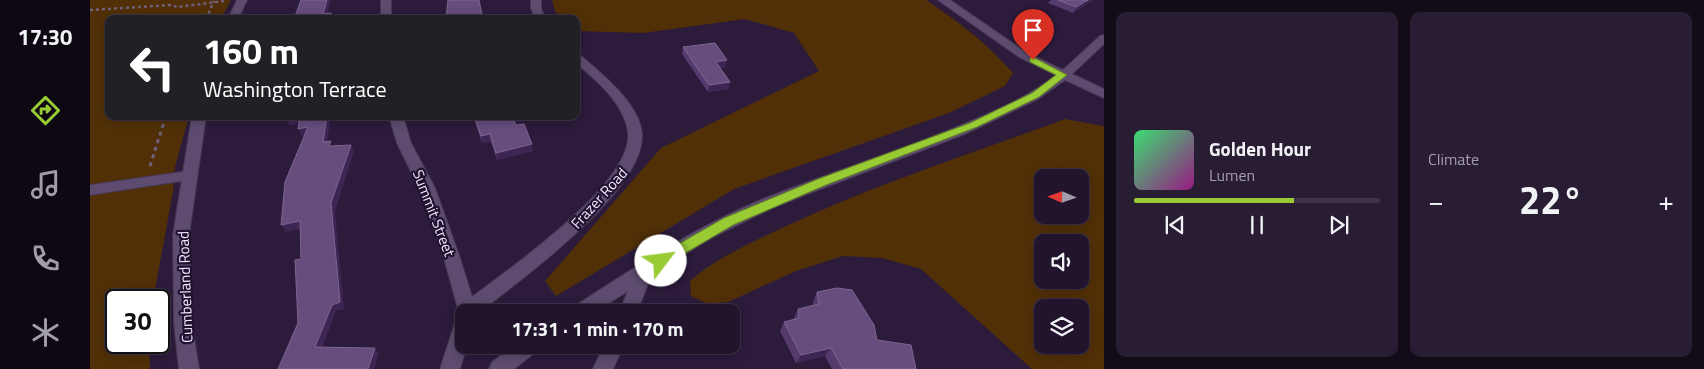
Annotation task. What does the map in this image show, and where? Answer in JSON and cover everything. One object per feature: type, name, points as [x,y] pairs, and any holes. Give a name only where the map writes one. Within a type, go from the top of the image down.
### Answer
[{"type":"street","points":[[234,15],[242,0]]},
{"type":"street","points":[[386,0],[386,15]]},
{"type":"street","points":[[536,0],[539,15]]},
{"type":"street","points":[[943,0],[1023,54],[1104,94]]},
{"type":"street","points":[[593,304],[728,222],[822,182],[973,125],[1035,95],[1063,75],[1104,38]]},
{"type":"street","name":"Frazer Road","points":[[478,304],[567,233],[614,184],[630,164],[636,146],[635,134],[630,120],[616,95],[580,60]]},
{"type":"street","name":"Cumberland Road","points":[[189,369],[183,324],[181,235],[198,120]]},
{"type":"street","name":"Summit Street","points":[[397,120],[404,143],[427,188],[452,258],[465,304]]},
{"type":"street","points":[[631,304],[645,271]]},
{"type":"street","points":[[450,369],[455,353]]},
{"type":"street","points":[[499,369],[518,354]]},
{"type":"street","points":[[602,369],[610,354]]},
{"type":"lane","points":[[90,190],[189,176]]},
{"type":"path","points":[[208,15],[214,1]]},
{"type":"path","points":[[90,10],[171,5],[177,7],[220,1]]},
{"type":"path","points":[[145,183],[165,120]]},
{"type":"shaded area","points":[[90,0],[231,0],[223,15],[105,15],[105,120],[188,120],[175,167],[173,192],[155,289],[105,289],[105,354],[149,354],[150,369],[90,369]]},
{"type":"shaded area","points":[[552,0],[926,0],[972,34],[1013,73],[1005,86],[949,113],[734,189],[556,296],[545,281],[661,148],[819,71],[794,33],[745,19],[643,33],[580,31],[580,15],[559,15],[555,11]]},
{"type":"shaded area","points":[[1065,119],[1104,126],[1104,369],[1032,369],[921,269],[882,258],[843,256],[796,271],[728,302],[708,304],[691,296],[690,281],[722,258],[816,212],[922,170]]},
{"type":"building","points":[[301,0],[327,0],[323,14],[331,13],[331,15],[295,15]]},
{"type":"building","points":[[448,0],[479,0],[482,15],[446,15]]},
{"type":"building","points":[[1058,0],[1088,0],[1076,7]]},
{"type":"building","points":[[715,43],[727,60],[716,62],[730,82],[709,85],[683,47]]},
{"type":"building","points":[[299,120],[326,120],[323,142],[331,141],[329,146],[351,145],[331,203],[340,302],[332,305],[315,347],[375,348],[368,369],[278,369],[298,323],[295,260],[301,259],[300,221],[281,225],[285,182],[308,127],[298,129]]},
{"type":"building","points":[[475,120],[514,120],[516,125],[524,124],[532,144],[496,153],[490,134],[481,136]]},
{"type":"building","points":[[837,288],[852,290],[874,325],[877,340],[911,345],[916,369],[843,369],[831,348],[801,355],[784,322],[799,318],[798,309],[819,304],[817,292]]},
{"type":"route","points":[[661,261],[728,222],[822,182],[973,125],[1035,95],[1063,75],[1033,60]]}]
